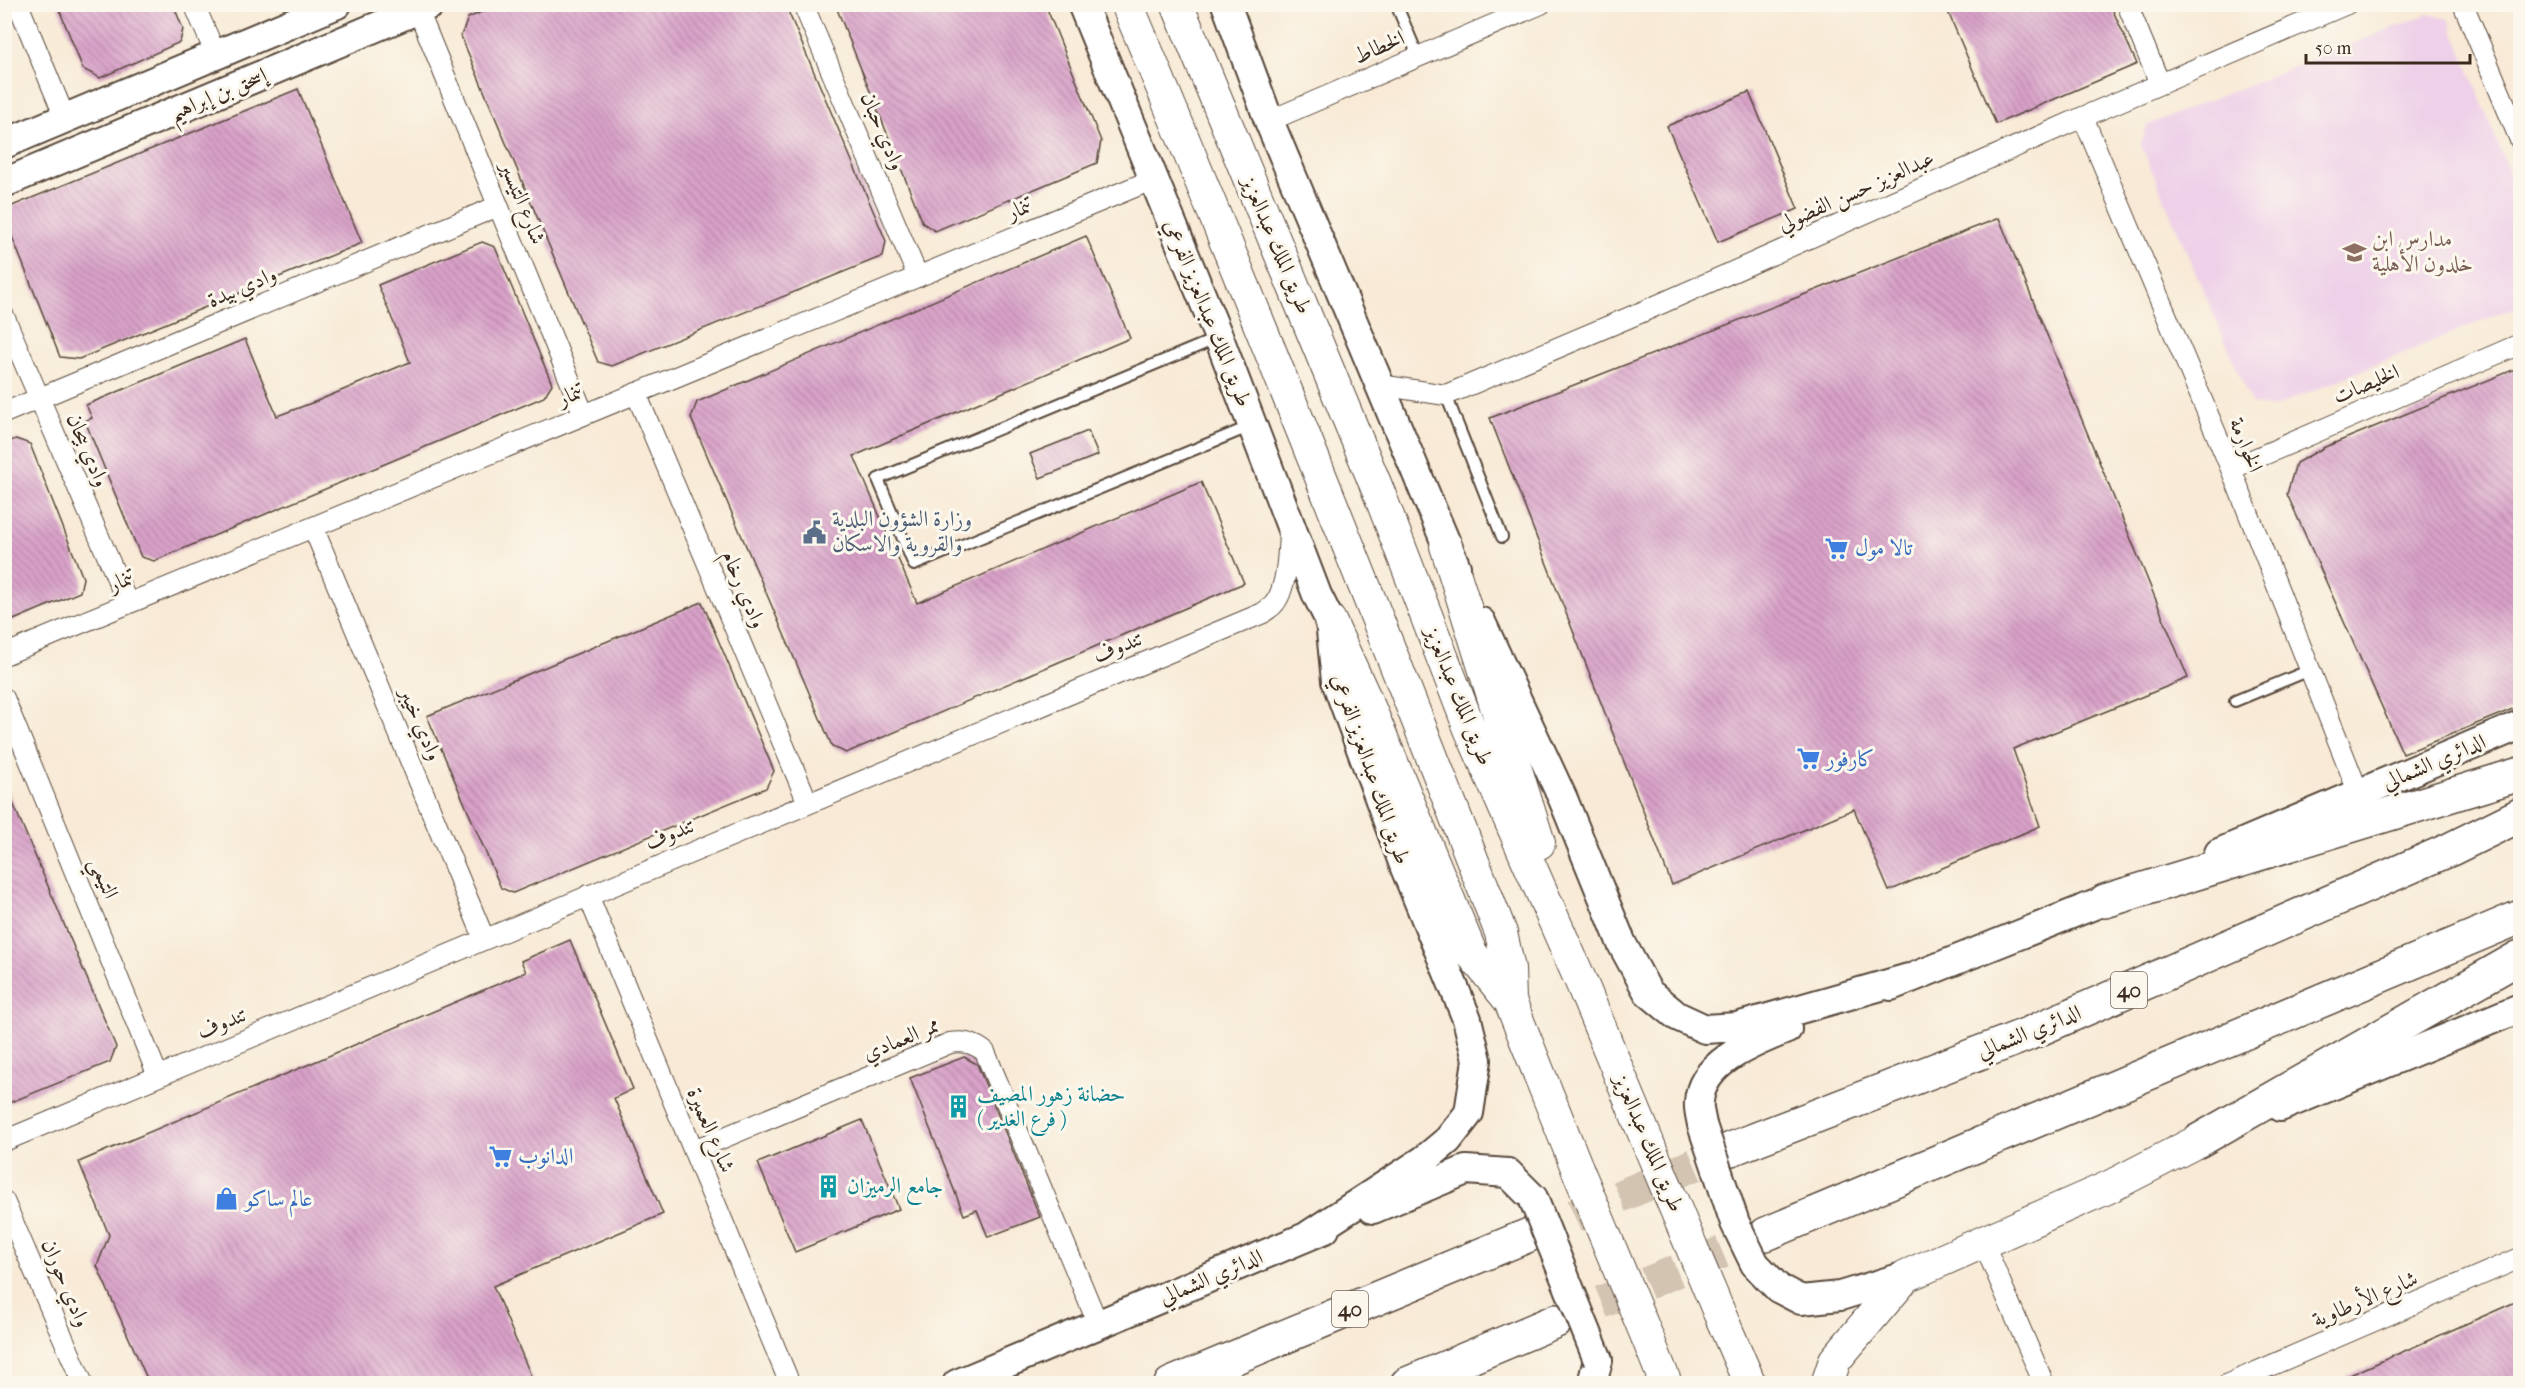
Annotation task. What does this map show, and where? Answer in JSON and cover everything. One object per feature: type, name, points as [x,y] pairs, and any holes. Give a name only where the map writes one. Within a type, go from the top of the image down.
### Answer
[{"type":"highway","points":[[2105,901],[2520,774]]},
{"type":"highway","name":"الدائري الشمالي","points":[[1731,1149],[2028,1034],[2451,849],[2520,815]]},
{"type":"highway","points":[[1766,1234],[2520,917]]},
{"type":"highway","points":[[2198,1141],[2520,957]]},
{"type":"highway","name":"40","points":[[1171,1383],[1529,1235]]},
{"type":"highway","points":[[1407,1383],[1556,1321]]},
{"type":"main road","name":"طريق الملك عبدالعزيز","points":[[1127,4],[1186,144],[1398,669],[1501,933],[1509,969],[1510,1000],[1666,1383]]},
{"type":"main road","name":"طريق الملك عبدالعزيز","points":[[1177,4],[1378,493],[1470,729],[1582,984],[1750,1383]]},
{"type":"main road","points":[[1446,546],[1582,984]]},
{"type":"main road","points":[[1330,621],[1370,709],[1471,953],[1510,1000]]},
{"type":"main road","points":[[1827,1383],[1835,1360],[1906,1276],[2109,1187],[2198,1141]]},
{"type":"street","points":[[18,4],[65,118]]},
{"type":"street","points":[[194,4],[216,55]]},
{"type":"street","name":"إسحق بن إبراهيم","points":[[4,144],[337,4]]},
{"type":"street","name":"وادي حبان","points":[[803,4],[918,277]]},
{"type":"street","name":"طريق الملك عبدالعزيز الفرعي","points":[[1082,4],[1219,338],[1330,621],[1336,681],[1405,868],[1467,1019],[1477,1060],[1469,1113],[1448,1140],[1424,1160],[1309,1235]]},
{"type":"street","points":[[1226,4],[1269,121],[1446,546],[1563,799],[1622,944],[1648,992],[1677,1016],[1705,1029],[1737,1027],[1909,978]]},
{"type":"street","name":"الخطاط","points":[[1269,121],[1541,4]]},
{"type":"street","points":[[2127,4],[2160,84]]},
{"type":"street","name":"عبدالعزيز حسن الفضولي","points":[[1446,395],[1653,308],[2083,117],[2348,4]]},
{"type":"street","points":[[2463,4],[2520,140]]},
{"type":"street","name":"إسحق بن إبراهيم","points":[[4,183],[424,7]]},
{"type":"street","name":"شارع التيسير","points":[[424,7],[498,206],[584,415]]},
{"type":"street","name":"الخوارمة","points":[[2083,117],[2231,469],[2359,794]]},
{"type":"street","name":"تنمار","points":[[4,655],[1154,179]]},
{"type":"street","name":"وادي بيدة","points":[[4,413],[498,206]]},
{"type":"street","name":"وادي بيحان","points":[[4,316],[128,604]]},
{"type":"street","name":"الخليصات","points":[[2231,469],[2520,344]]},
{"type":"street","points":[[1380,385],[1446,395]]},
{"type":"street","name":"وادي رخام","points":[[636,393],[808,803]]},
{"type":"street","name":"تندوف","points":[[4,1141],[1263,613],[1274,604],[1280,592],[1288,557],[1289,521]]},
{"type":"street","name":"وادي خيبر","points":[[312,527],[484,938]]},
{"type":"street","name":"التيمي","points":[[4,698],[158,1076]]},
{"type":"street","name":"الدائري الشمالي","points":[[1906,1276],[1840,1296],[1801,1300],[1778,1288],[1755,1264],[1735,1223],[1702,1125],[1699,1102],[1705,1080],[1728,1057],[1748,1045],[1909,978],[2105,901],[2520,725]]},
{"type":"street","name":"شارع العميرة","points":[[588,895],[790,1383]]},
{"type":"street","points":[[2198,1141],[2520,1008]]},
{"type":"street","name":"ممر العمادي","points":[[694,1150],[950,1043],[961,1042],[978,1046],[985,1052],[1098,1324]]},
{"type":"street","name":"الدائري الشمالي","points":[[957,1383],[1466,1170],[1508,1173],[1533,1198],[1595,1372]]},
{"type":"street","name":"وادي حوران","points":[[4,1201],[83,1383]]},
{"type":"street","points":[[1983,1244],[2044,1383]]},
{"type":"street","name":"شارع الأرطاوية","points":[[2228,1383],[2520,1258]]},
{"type":"lane","points":[[1396,4],[1418,56]]},
{"type":"lane","points":[[1219,338],[878,479],[914,565],[1252,425]]},
{"type":"lane","points":[[1446,395],[1502,537]]},
{"type":"lane","points":[[2235,701],[2310,670]]},
{"type":"shaded area","name":"مدارس ابن خلدون الأهلية","points":[[2428,14],[2449,19],[2520,200],[2520,305],[2271,408],[2252,404],[2141,145],[2147,125]]},
{"type":"building","points":[[57,4],[173,4],[183,29],[180,42],[100,78],[83,69]]},
{"type":"building","points":[[500,4],[785,4],[886,241],[883,256],[612,366],[598,362],[461,36],[468,18]]},
{"type":"building","points":[[835,4],[1045,4],[1101,141],[1097,163],[935,231],[923,223]]},
{"type":"building","points":[[1966,4],[2110,4],[2137,64],[1996,124],[1948,12]]},
{"type":"building","points":[[298,89],[362,243],[79,359],[60,357],[7,224],[12,206]]},
{"type":"building","points":[[1749,92],[1798,209],[1718,242],[1667,126]]},
{"type":"building","name":"تالا مول","points":[[1999,218],[2188,678],[2013,749],[2040,826],[1889,891],[1854,809],[1672,885],[1490,418]]},
{"type":"building","name":"وزارة الشؤون البلدية والقروية والاسكان","points":[[1086,236],[1130,338],[854,456],[917,603],[1201,482],[1244,583],[846,753],[832,746],[691,418],[697,402]]},
{"type":"building","points":[[482,242],[495,247],[552,384],[544,397],[154,561],[141,557],[85,421],[92,418],[86,405],[245,339],[277,416],[317,401],[410,362],[378,285]]},
{"type":"building","points":[[2520,367],[2520,706],[2403,754],[2287,494],[2296,463],[2325,447]]},
{"type":"building","points":[[1088,431],[1098,455],[1040,478],[1030,454]]},
{"type":"building","points":[[16,439],[30,444],[83,578],[80,592],[4,624],[4,443]]},
{"type":"building","points":[[702,602],[774,771],[766,788],[513,893],[501,888],[427,716]]},
{"type":"building","points":[[4,782],[116,1047],[110,1062],[4,1105]]},
{"type":"building","points":[[570,940],[633,1089],[614,1098],[663,1214],[493,1286],[534,1383],[149,1383],[97,1266],[109,1235],[79,1162],[526,972],[521,961]]},
{"type":"building","points":[[964,1057],[977,1064],[1040,1217],[988,1237],[977,1210],[964,1215],[910,1078]]},
{"type":"building","name":"جامع الرميزان","points":[[862,1120],[899,1209],[795,1252],[758,1163]]},
{"type":"building","points":[[2520,1300],[2520,1378],[2507,1383],[2332,1383]]},
{"type":"tunnel","points":[[1529,1235],[1731,1149]]},
{"type":"tunnel","points":[[1556,1321],[1766,1234]]},
{"type":"place","name":"مدارس ابن خلدون الأهلية","points":[[2354,252]]},
{"type":"place","name":"وزارة الشؤون البلدية والقروية والاسكان","points":[[814,532]]},
{"type":"place","name":"تالا مول","points":[[1837,548]]},
{"type":"place","name":"كارفور","points":[[1808,759]]},
{"type":"place","name":"حضانة زهور المصيف ( فرع الغدير )","points":[[959,1107]]},
{"type":"place","name":"الدانوب","points":[[500,1156]]},
{"type":"place","name":"جامع الرميزان","points":[[829,1186]]},
{"type":"place","name":"عالم ساكو","points":[[227,1199]]}]
